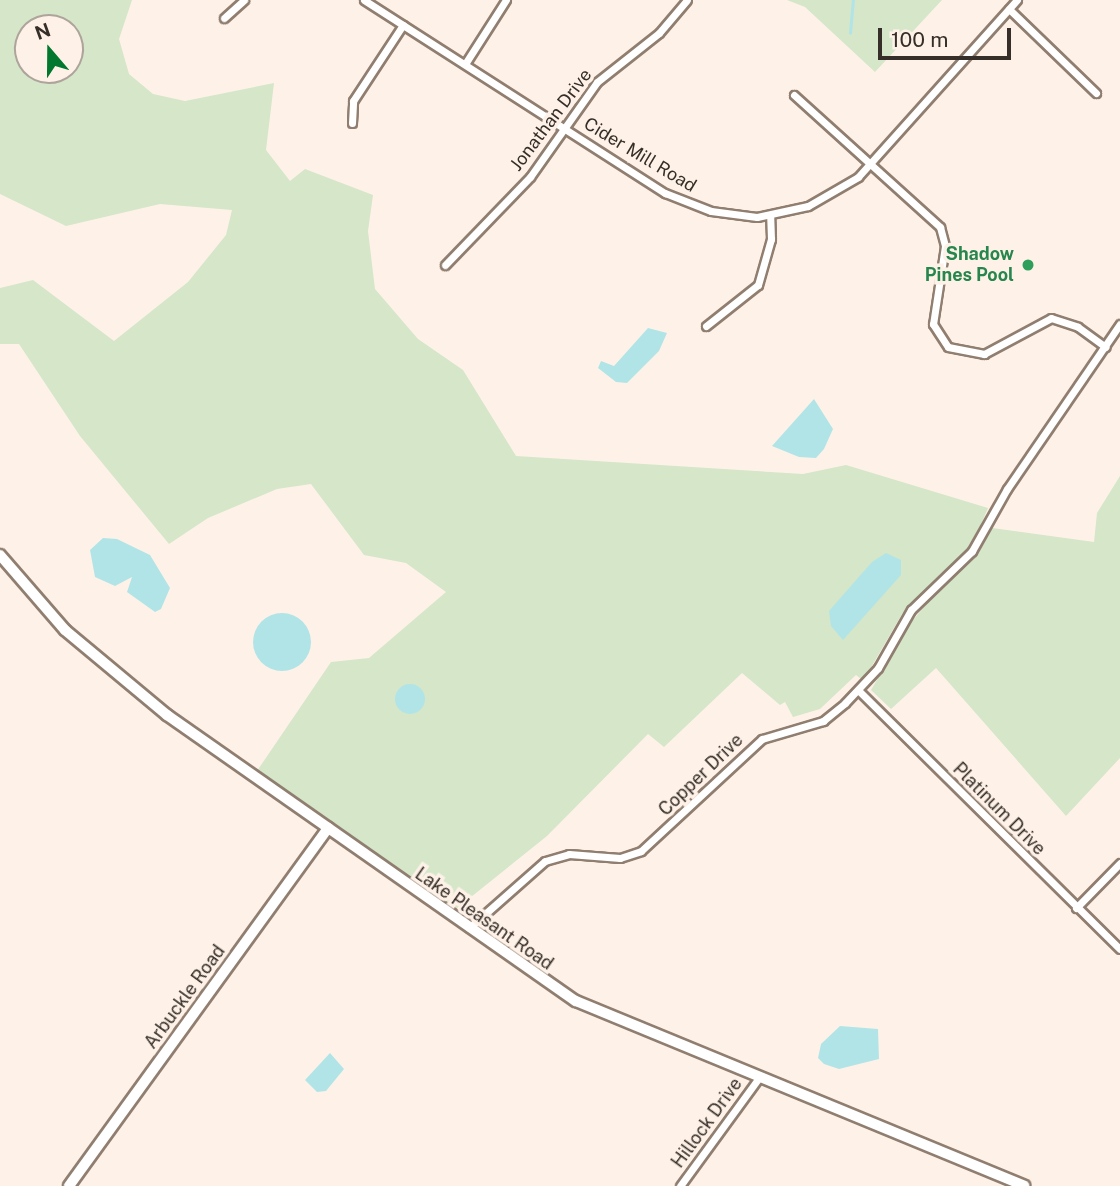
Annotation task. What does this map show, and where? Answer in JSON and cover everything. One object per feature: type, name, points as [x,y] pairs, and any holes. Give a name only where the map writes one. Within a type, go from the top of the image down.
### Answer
[{"type":"street","points":[[224,18],[244,0]]},
{"type":"street","name":"Cider Mill Road","points":[[364,0],[687,204],[733,215],[770,215],[828,197],[871,163],[1017,0]]},
{"type":"street","points":[[465,64],[506,0]]},
{"type":"street","name":"Jonathan Drive","points":[[445,265],[530,177],[597,82],[659,33],[687,0]]},
{"type":"street","points":[[1009,9],[1096,93]]},
{"type":"street","points":[[352,123],[353,101],[403,25]]},
{"type":"street","points":[[794,95],[871,163],[943,234],[933,316],[948,346],[984,354],[1051,318],[1078,327],[1106,347]]},
{"type":"street","points":[[706,326],[758,285],[771,239],[770,215]]},
{"type":"street","name":"Copper Drive","points":[[469,929],[508,890],[553,857],[609,859],[641,851],[762,739],[823,721],[858,690],[878,668],[911,610],[972,551],[1006,489],[1120,324]]},
{"type":"street","name":"Lake Pleasant Road","points":[[0,555],[51,616],[106,665],[469,929],[587,1008],[1024,1186]]},
{"type":"street","name":"Platinum Drive","points":[[858,690],[1120,949]]},
{"type":"street","name":"Arbuckle Road","points":[[69,1186],[328,828]]},
{"type":"street","points":[[1076,908],[1120,863]]},
{"type":"street","name":"Hillock Drive","points":[[680,1186],[758,1079]]},
{"type":"green space","points":[[0,0],[132,0],[119,39],[129,74],[153,94],[185,101],[274,83],[266,150],[290,181],[305,169],[373,195],[368,231],[375,289],[418,339],[463,370],[516,456],[803,474],[846,465],[988,508],[976,536],[963,556],[902,614],[869,671],[861,679],[856,675],[820,709],[793,717],[785,702],[780,705],[742,673],[664,747],[648,734],[547,836],[456,909],[257,771],[331,662],[369,658],[446,592],[406,563],[364,555],[311,484],[277,489],[208,518],[169,544],[80,436],[19,344],[0,344],[0,288],[33,280],[114,341],[188,282],[226,235],[232,210],[160,204],[66,226],[0,194]]},
{"type":"green space","points":[[787,0],[942,0],[875,72],[805,7]]},
{"type":"green space","points":[[1120,476],[1120,758],[1066,816],[936,668],[891,709],[871,690],[912,621],[992,528],[1094,542],[1097,513]]},
{"type":"water","points":[[648,328],[667,333],[659,351],[627,383],[616,382],[598,368],[601,361],[614,366]]},
{"type":"water","points":[[814,399],[833,429],[824,449],[816,458],[799,457],[772,446]]},
{"type":"water","points":[[103,538],[117,539],[150,555],[170,588],[161,609],[155,612],[127,592],[132,577],[115,586],[95,577],[90,550]]},
{"type":"water","points":[[886,553],[901,560],[901,575],[843,640],[831,626],[829,611],[872,562]]},
{"type":"water","points":[[282,613],[298,618],[306,626],[311,642],[306,658],[298,666],[282,671],[266,666],[258,658],[253,642],[258,626],[266,618]]},
{"type":"water","points":[[410,684],[421,688],[425,699],[421,710],[410,714],[399,710],[395,699],[399,688]]},
{"type":"water","points":[[840,1026],[878,1029],[879,1059],[839,1069],[824,1064],[818,1058],[821,1044]]},
{"type":"water","points":[[330,1053],[344,1069],[326,1091],[317,1092],[305,1080]]},
{"type":"waterway","points":[[850,33],[853,0]]},
{"type":"place","name":"Shadow Pines Pool","points":[[1028,265]]}]
